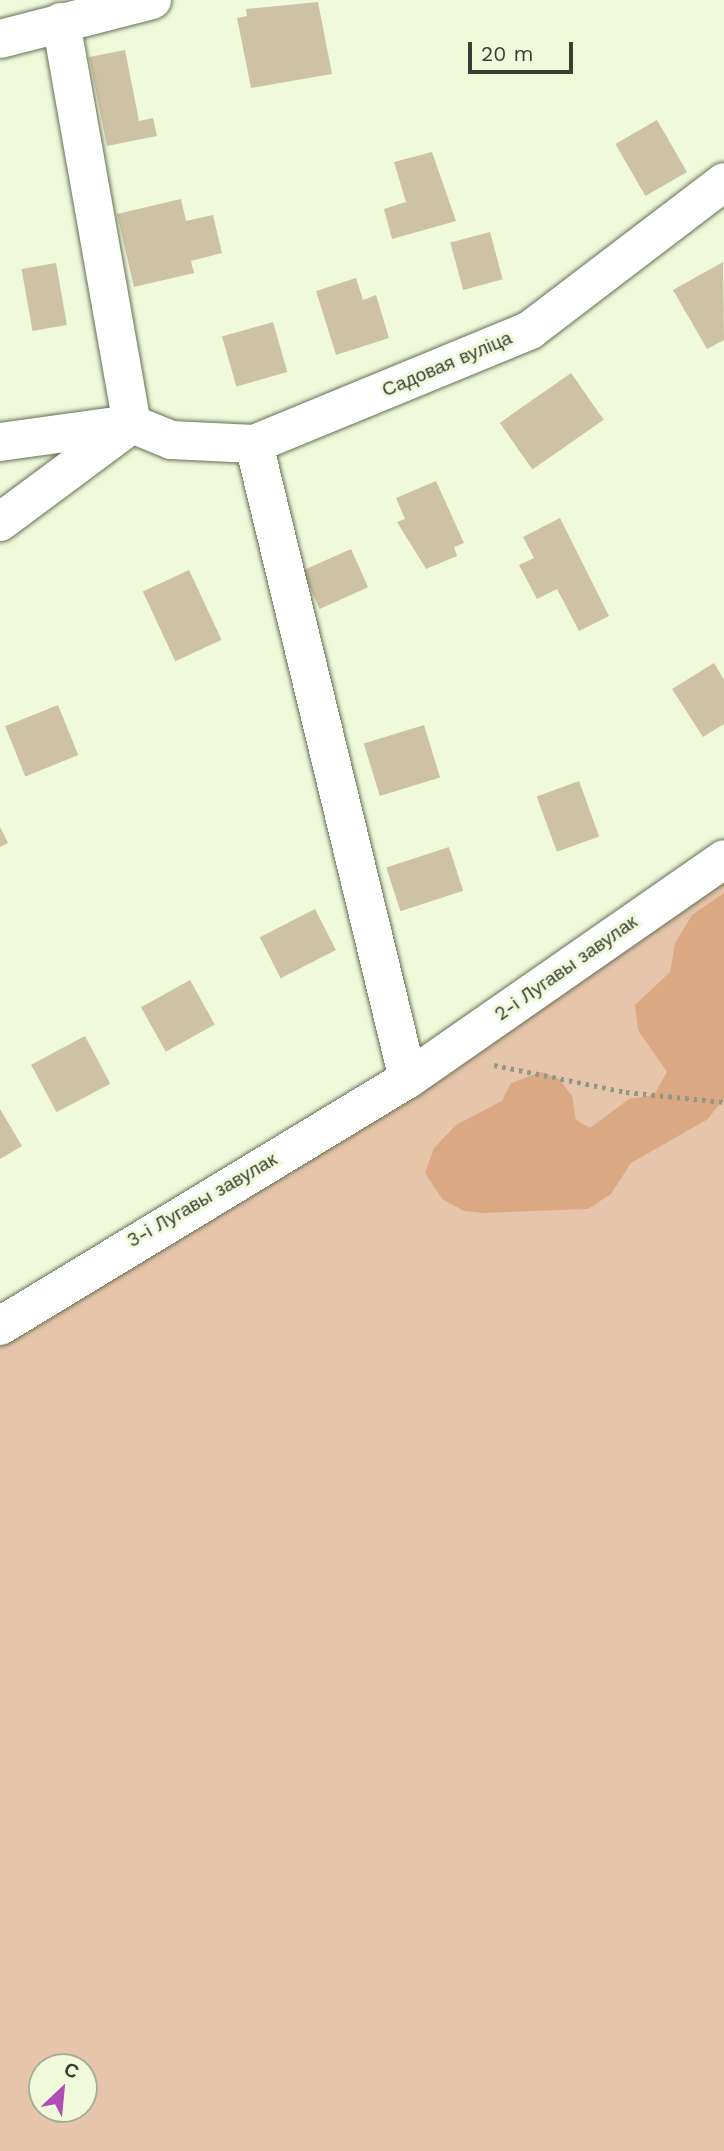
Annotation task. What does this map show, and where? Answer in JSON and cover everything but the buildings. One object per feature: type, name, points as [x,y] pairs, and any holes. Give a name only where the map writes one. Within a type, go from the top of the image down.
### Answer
[{"type":"street","points":[[0,39],[152,0]]},
{"type":"street","points":[[61,22],[132,424]]},
{"type":"street","name":"Садовая вуліца","points":[[132,424],[171,440],[254,444],[530,330],[724,182]]},
{"type":"street","points":[[0,442],[132,424]]},
{"type":"street","points":[[0,522],[132,424]]},
{"type":"street","points":[[254,444],[417,1073]]},
{"type":"street","name":"2-і Лугавы завулак","points":[[417,1073],[724,859]]},
{"type":"street","name":"3-і Лугавы завулак","points":[[0,1326],[417,1073]]},
{"type":"path","points":[[417,1073],[507,1065],[626,1092],[724,1102]]},
{"type":"shaded area","points":[[724,882],[724,2151],[0,2151],[0,1341]]},
{"type":"shaded area","points":[[724,893],[724,1098],[708,1119],[631,1163],[611,1194],[588,1209],[484,1213],[464,1211],[442,1199],[425,1173],[434,1148],[456,1125],[502,1101],[511,1083],[541,1072],[559,1079],[572,1096],[576,1120],[590,1128],[629,1099],[654,1095],[667,1072],[638,1030],[635,1005],[670,972],[675,943],[692,915]]}]
